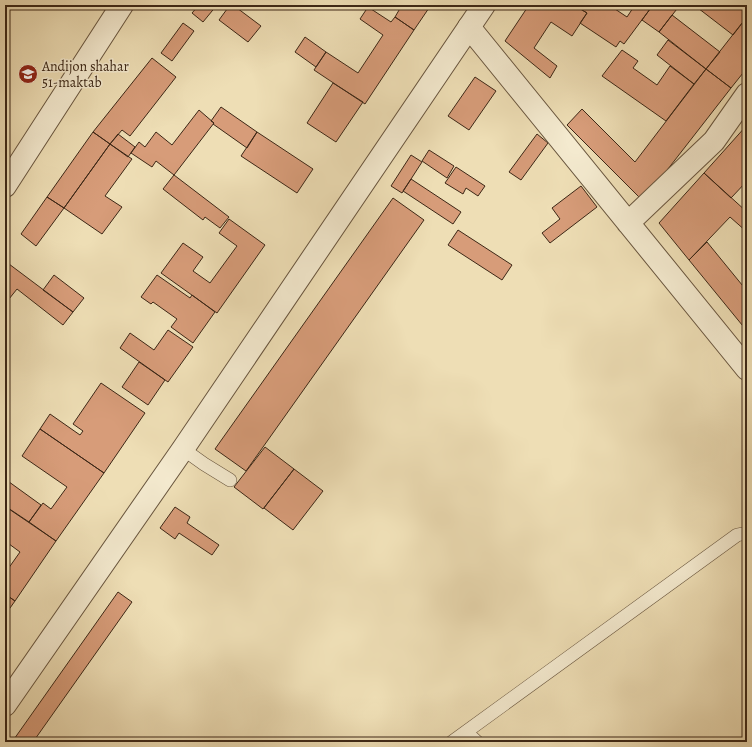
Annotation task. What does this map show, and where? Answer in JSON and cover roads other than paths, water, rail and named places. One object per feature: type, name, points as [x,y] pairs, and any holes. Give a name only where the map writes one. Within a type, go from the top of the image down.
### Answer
[{"type":"street","points":[[7,180],[122,5]]},
{"type":"street","points":[[5,705],[183,449],[484,5]]},
{"type":"street","points":[[469,27],[746,367]]},
{"type":"street","points":[[628,222],[714,141],[747,94]]},
{"type":"lane","points":[[183,449],[230,480]]},
{"type":"lane","points":[[452,742],[737,535],[747,533]]},
{"type":"lane","points":[[466,732],[478,742]]},
{"type":"place","name":"Andijon shahar 51-maktab","points":[[28,74]]}]
